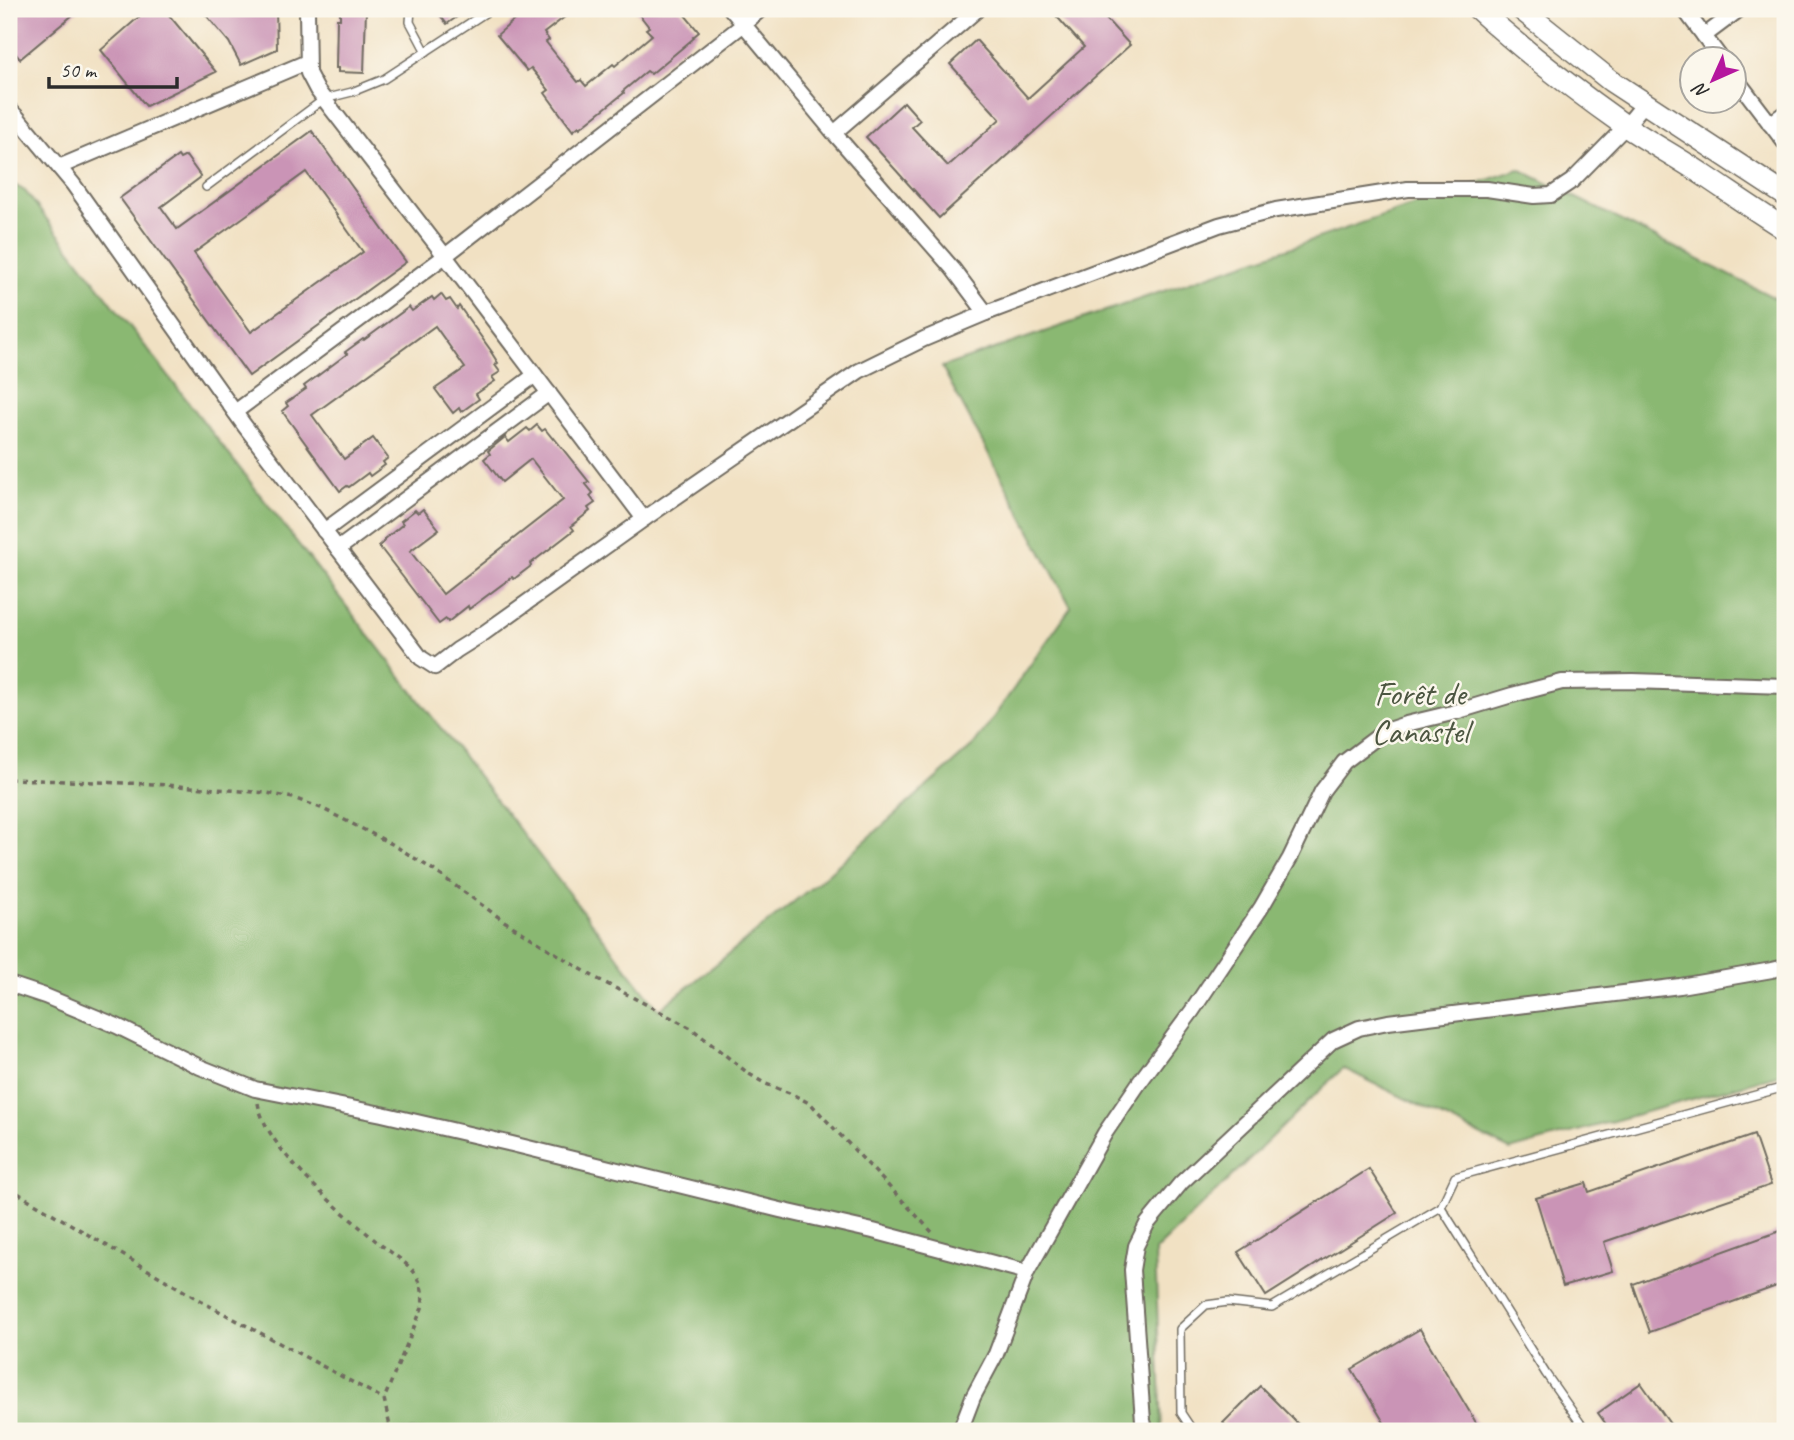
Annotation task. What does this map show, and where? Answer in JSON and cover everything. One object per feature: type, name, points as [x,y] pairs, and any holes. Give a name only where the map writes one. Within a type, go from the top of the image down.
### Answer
[{"type":"main road","points":[[1478,9],[1507,36],[1626,126],[1785,229]]},
{"type":"main road","points":[[1521,9],[1611,81],[1785,195]]},
{"type":"street","points":[[307,9],[307,62],[312,83],[644,519]]},
{"type":"street","points":[[731,9],[834,133],[953,269],[986,313]]},
{"type":"street","points":[[235,412],[445,256],[761,9]]},
{"type":"street","points":[[834,133],[978,9]]},
{"type":"street","points":[[1684,9],[1712,46]]},
{"type":"street","points":[[1704,36],[1740,9]]},
{"type":"street","points":[[59,167],[307,62]]},
{"type":"street","points":[[1748,95],[1785,143]]},
{"type":"street","points":[[9,109],[73,184],[235,412],[324,531],[421,658],[435,667],[859,371],[924,339],[1219,225],[1276,210],[1408,189],[1487,189],[1534,196],[1551,195],[1572,181],[1644,104]]},
{"type":"street","points":[[1770,124],[1785,113]]},
{"type":"street","points":[[324,531],[535,375]]},
{"type":"street","points":[[338,549],[549,393]]},
{"type":"street","points":[[458,432],[472,450]]},
{"type":"street","points":[[960,1431],[973,1397],[996,1353],[1027,1272],[1105,1133],[1261,908],[1290,858],[1322,792],[1344,762],[1385,731],[1562,682],[1633,681],[1785,686]]},
{"type":"street","points":[[1146,1431],[1132,1270],[1136,1246],[1147,1224],[1181,1184],[1334,1040],[1359,1028],[1388,1022],[1680,986],[1785,967]]},
{"type":"street","points":[[9,984],[105,1021],[200,1067],[255,1089],[382,1114],[873,1231],[1027,1272]]},
{"type":"lane","points":[[411,9],[410,22],[426,52]]},
{"type":"lane","points":[[206,187],[324,99],[352,92],[384,79],[491,9]]},
{"type":"lane","points":[[1193,1431],[1181,1413],[1180,1329],[1206,1305],[1228,1302],[1272,1307],[1441,1207],[1455,1177],[1785,1087]]},
{"type":"lane","points":[[1441,1207],[1546,1374],[1586,1431]]},
{"type":"path","points":[[9,779],[153,784],[267,793],[293,798],[321,808],[392,844],[504,921],[594,977],[691,1028],[748,1074],[811,1104],[951,1252]]},
{"type":"path","points":[[255,1089],[260,1114],[270,1134],[309,1181],[413,1272],[420,1284],[424,1296],[422,1308],[384,1399],[391,1431]]},
{"type":"path","points":[[9,1188],[206,1304],[384,1399]]},
{"type":"green space","name":"Forêt de Canastel","points":[[1519,169],[1785,303],[1785,1073],[1510,1150],[1343,1068],[1155,1251],[1162,1431],[9,1431],[9,182],[25,191],[659,1010],[822,879],[974,745],[1071,607],[942,367]]},
{"type":"building","points":[[9,9],[80,9],[20,59],[9,45]]},
{"type":"building","points":[[148,9],[164,9],[216,72],[146,106],[101,50]]},
{"type":"building","points":[[201,9],[276,9],[277,49],[241,65],[229,42]]},
{"type":"building","points":[[340,9],[366,9],[364,73],[338,72],[336,68],[337,19],[340,19]]},
{"type":"building","points":[[435,9],[468,9],[447,24]]},
{"type":"building","points":[[527,9],[575,9],[544,33],[549,40],[546,42],[565,66],[578,82],[581,80],[586,86],[652,35],[635,9],[680,9],[699,32],[651,74],[647,71],[623,91],[624,93],[573,131],[545,93],[549,90],[531,68],[527,71],[497,35]]},
{"type":"building","points":[[1050,9],[1097,9],[1130,45],[939,218],[866,137],[904,102],[920,120],[912,127],[948,166],[1000,119],[950,64],[976,40],[1028,98],[1084,47]]},
{"type":"building","points":[[312,131],[406,262],[249,376],[120,198],[178,156],[180,159],[186,156],[201,177],[161,207],[177,229]],"holes":[[[306,172],[363,252],[251,332],[194,253]]]},
{"type":"building","points":[[441,294],[446,301],[450,299],[457,309],[459,306],[492,352],[500,372],[492,377],[495,381],[476,394],[479,399],[461,412],[459,408],[453,413],[435,389],[465,368],[435,326],[312,415],[344,459],[373,438],[388,458],[383,462],[385,465],[370,476],[368,473],[340,491],[282,411],[288,406],[286,403],[363,339],[409,307],[412,311]]},
{"type":"building","points":[[537,425],[554,438],[589,482],[585,483],[593,493],[590,496],[595,503],[588,508],[590,511],[571,526],[574,530],[530,564],[531,566],[469,609],[468,606],[448,622],[446,619],[439,624],[379,546],[403,524],[401,521],[415,510],[418,513],[423,509],[439,529],[410,551],[443,594],[563,500],[531,459],[502,482],[484,459],[490,454],[488,451],[505,437],[509,442],[527,428],[530,431]]},
{"type":"building","points":[[1754,1135],[1771,1185],[1604,1242],[1613,1271],[1563,1286],[1536,1198],[1586,1183],[1589,1192]]},
{"type":"building","points":[[1369,1169],[1397,1213],[1266,1296],[1238,1252]]},
{"type":"building","points":[[1780,1231],[1785,1247],[1785,1283],[1650,1332],[1633,1284]]},
{"type":"building","points":[[1420,1329],[1481,1431],[1389,1431],[1352,1369]]},
{"type":"building","points":[[1641,1383],[1675,1431],[1611,1431],[1598,1413]]},
{"type":"building","points":[[1260,1386],[1305,1431],[1231,1431],[1223,1423]]}]
